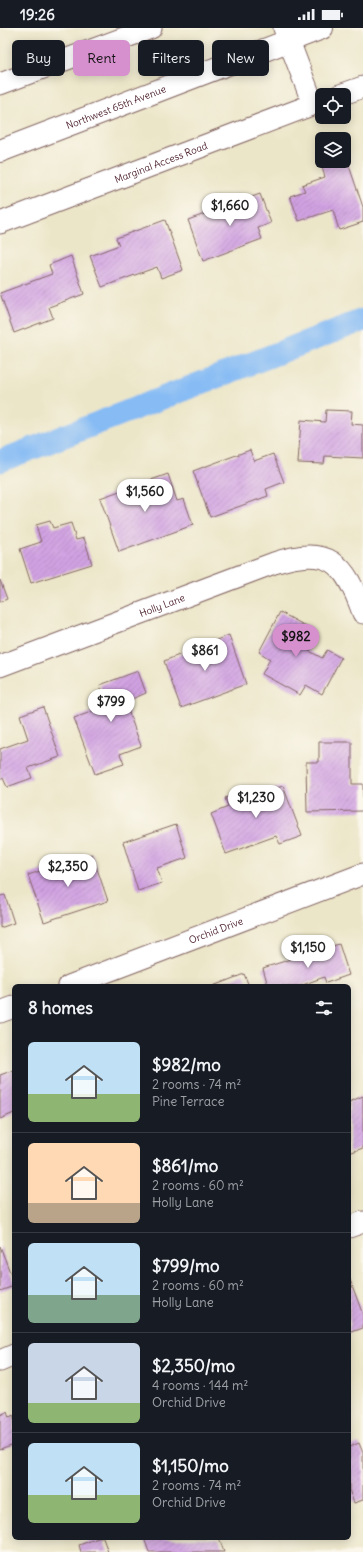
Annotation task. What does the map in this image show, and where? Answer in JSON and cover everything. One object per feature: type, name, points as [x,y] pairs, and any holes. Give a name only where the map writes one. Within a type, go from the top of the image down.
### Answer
[{"type":"street","points":[[0,84],[151,28]]},
{"type":"street","name":"Northwest 65th Avenue","points":[[0,151],[286,34],[322,28]]},
{"type":"street","points":[[286,34],[315,96]]},
{"type":"street","points":[[351,91],[363,87]]},
{"type":"street","name":"Marginal Access Road","points":[[0,223],[315,103]]},
{"type":"street","name":"Holly Lane","points":[[0,666],[274,563],[299,556],[310,556],[326,560],[340,568],[346,574],[356,592],[363,613]]},
{"type":"street","name":"Orchid Drive","points":[[74,984],[363,874]]},
{"type":"street","points":[[0,1012],[12,1008]]},
{"type":"street","points":[[351,1226],[363,1222]]},
{"type":"street","points":[[0,1360],[12,1356]]},
{"type":"building","points":[[322,168],[350,168],[363,207],[363,222],[339,230],[333,210],[299,221],[290,196],[305,191],[302,185],[325,177]]},
{"type":"building","points":[[260,194],[271,223],[258,228],[262,239],[203,261],[188,220]]},
{"type":"building","points":[[165,220],[183,270],[161,278],[157,267],[102,287],[90,256],[119,245],[116,238]]},
{"type":"building","points":[[71,256],[84,294],[49,307],[53,318],[14,333],[0,293],[52,274],[49,265]]},
{"type":"building","points":[[326,410],[352,411],[351,424],[363,425],[363,458],[325,456],[324,464],[298,463],[301,420],[325,422]]},
{"type":"building","points":[[250,450],[254,461],[273,454],[284,482],[266,489],[268,496],[210,517],[193,471]]},
{"type":"building","points":[[168,474],[177,501],[184,499],[193,525],[119,552],[100,498]]},
{"type":"building","points":[[50,521],[53,528],[71,523],[76,540],[84,538],[92,564],[31,583],[20,549],[41,542],[36,525]]},
{"type":"building","points":[[0,580],[7,599],[0,602]]},
{"type":"building","points":[[280,612],[309,628],[300,646],[322,658],[327,650],[341,658],[322,694],[306,685],[300,695],[262,674],[270,659],[259,652]]},
{"type":"building","points":[[229,635],[246,684],[181,708],[164,661]]},
{"type":"building","points":[[138,671],[146,693],[125,702],[141,746],[120,754],[124,764],[95,774],[74,718],[94,711],[90,700],[103,695],[100,685]]},
{"type":"building","points":[[43,707],[60,757],[28,768],[32,778],[7,787],[3,778],[0,780],[0,749],[28,739],[20,715]]},
{"type":"building","points":[[319,742],[352,742],[352,784],[363,784],[363,811],[307,812],[306,762],[319,762]]},
{"type":"building","points":[[283,786],[302,836],[280,844],[276,836],[226,854],[211,814],[228,807],[225,798],[253,787],[256,795]]},
{"type":"building","points":[[176,824],[187,858],[157,868],[162,883],[138,891],[123,842]]},
{"type":"building","points":[[92,854],[108,901],[44,922],[28,875]]},
{"type":"building","points":[[5,895],[14,923],[0,928],[0,896]]},
{"type":"building","points":[[339,944],[349,975],[326,983],[324,977],[305,984],[267,984],[263,968]]},
{"type":"building","points":[[244,974],[248,984],[218,984]]},
{"type":"building","points":[[12,1071],[12,1114],[0,1119],[0,1075]]},
{"type":"building","points":[[363,1096],[363,1148],[351,1152],[351,1101]]},
{"type":"building","points":[[0,1246],[12,1278],[12,1287],[0,1291]]},
{"type":"building","points":[[351,1282],[363,1315],[363,1328],[351,1332]]},
{"type":"building","points":[[7,1412],[9,1418],[12,1417],[12,1445],[0,1449],[0,1415]]},
{"type":"building","points":[[359,1443],[363,1453],[363,1500],[354,1503],[351,1495],[351,1446]]},
{"type":"building","points":[[93,1540],[104,1540],[108,1552],[81,1552],[79,1545]]},
{"type":"building","points":[[145,1540],[220,1540],[224,1552],[149,1552]]},
{"type":"waterway","points":[[0,461],[363,320]]}]
